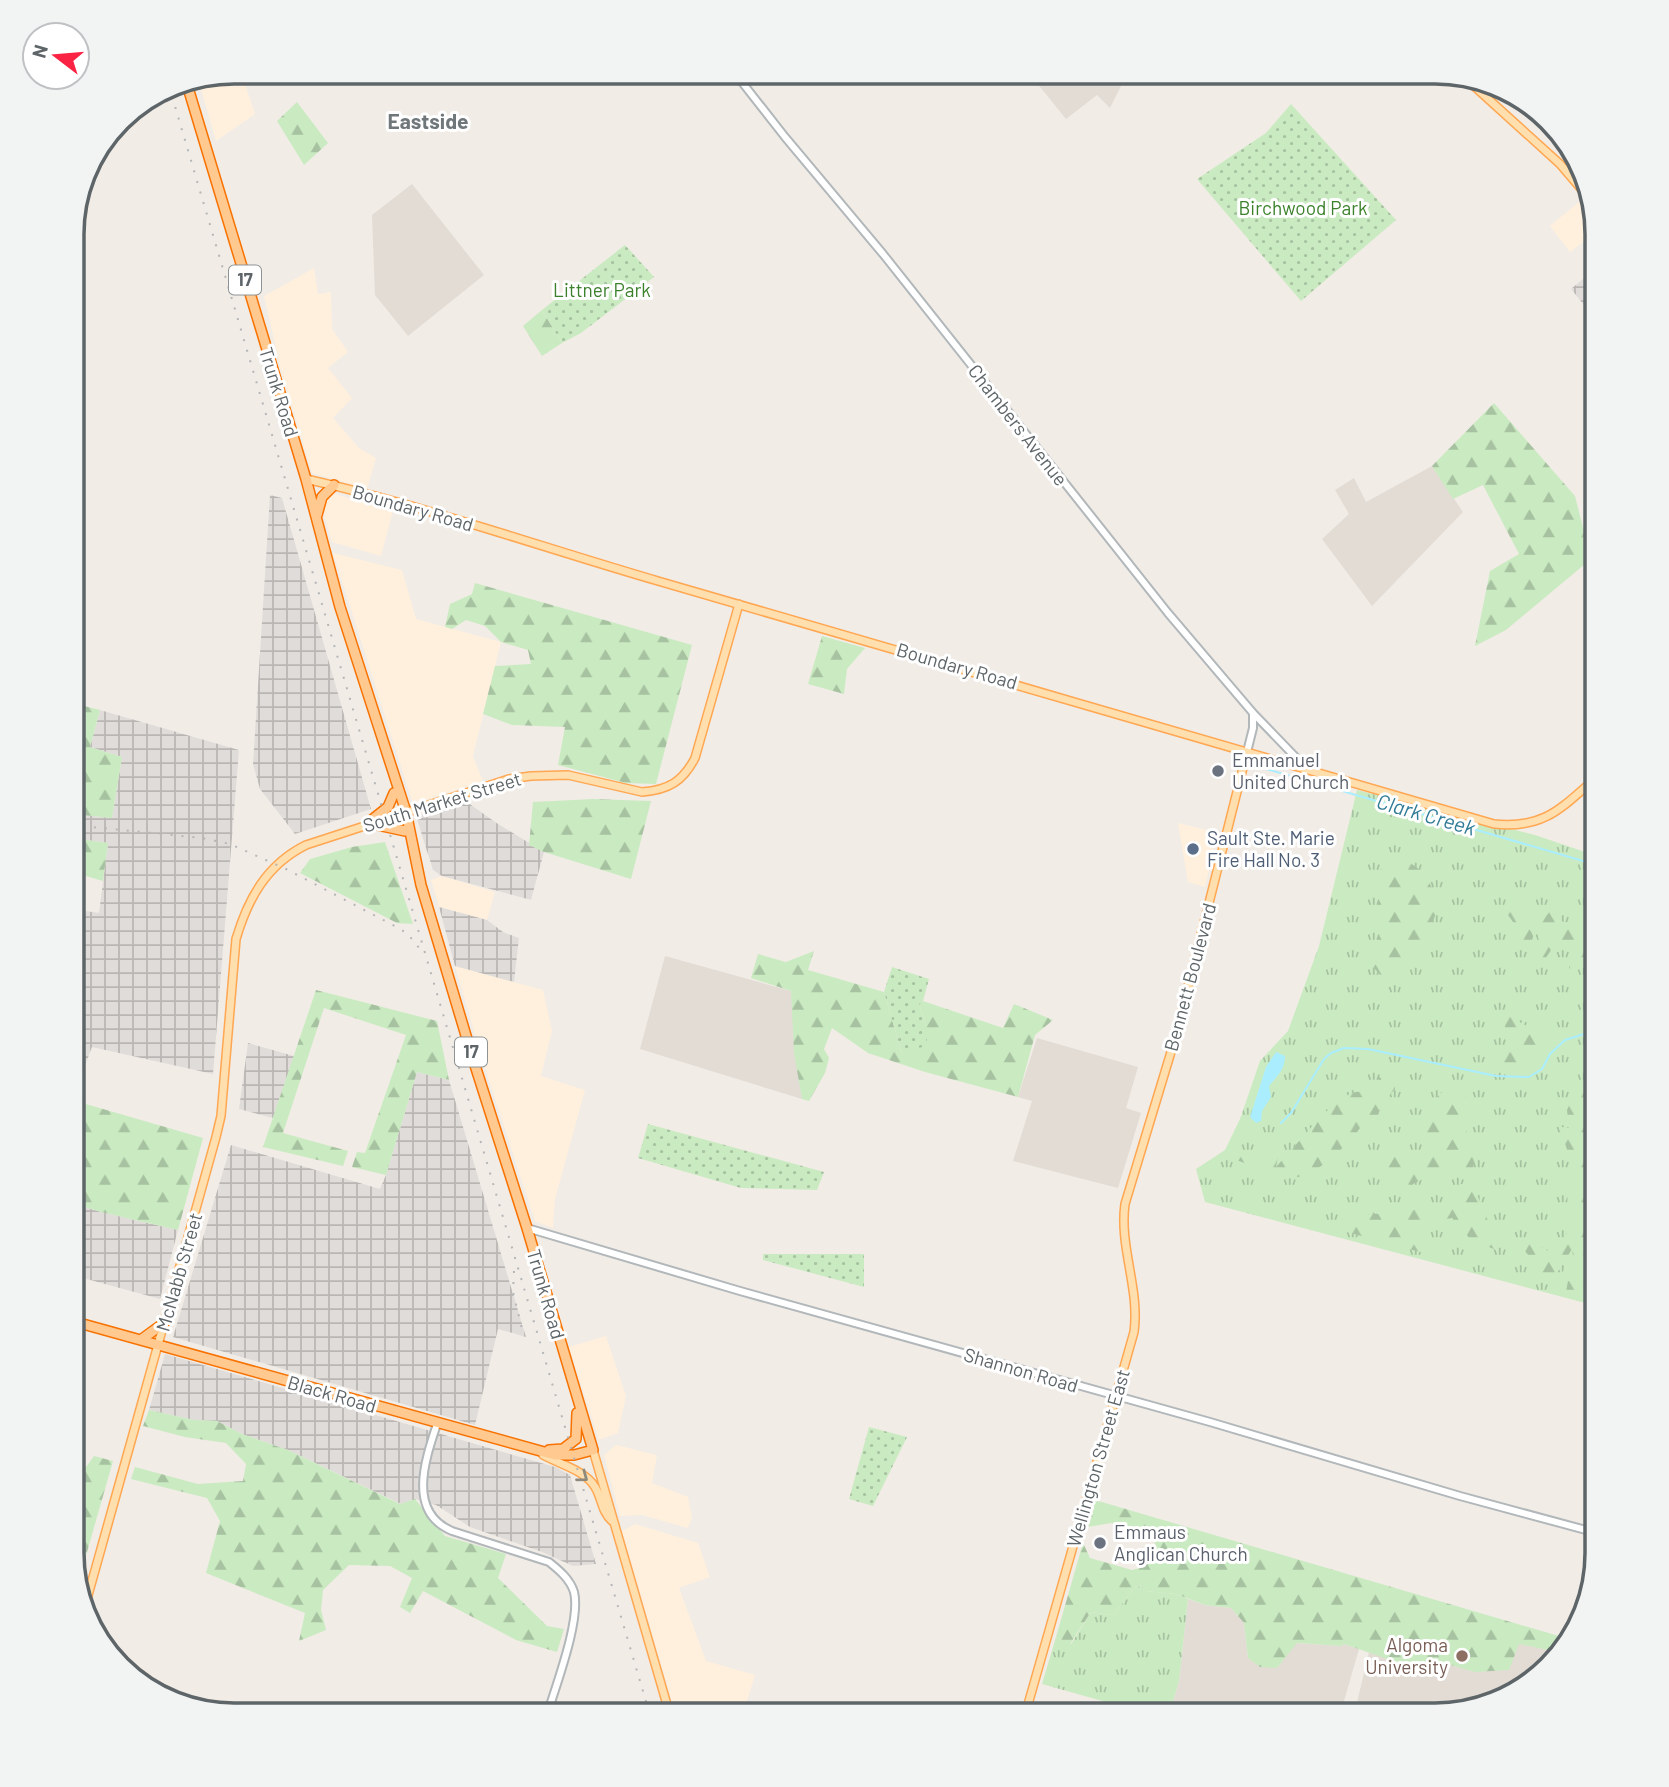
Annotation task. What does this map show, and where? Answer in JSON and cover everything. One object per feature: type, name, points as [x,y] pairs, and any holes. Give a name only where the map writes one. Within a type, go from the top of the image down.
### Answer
[{"type":"highway","name":"Trunk Road","points":[[189,91],[306,479],[340,607],[419,874]]},
{"type":"highway","points":[[316,520],[322,497],[334,485]]},
{"type":"highway","name":"Trunk Road","points":[[370,704],[394,793],[403,813],[405,831],[593,1450]]},
{"type":"highway","points":[[368,823],[388,807],[394,793]]},
{"type":"highway","points":[[368,823],[405,831]]},
{"type":"highway","points":[[142,1339],[164,1323]]},
{"type":"highway","name":"Black Road","points":[[84,1324],[534,1449],[564,1455],[593,1450]]},
{"type":"highway","points":[[534,1449],[564,1449],[576,1439],[579,1420],[571,1377]]},
{"type":"main road","points":[[1479,91],[1560,164],[1576,182]]},
{"type":"main road","name":"Boundary Road","points":[[306,479],[1494,824],[1509,825],[1550,816],[1585,787]]},
{"type":"main road","name":"South Market Street","points":[[236,939],[251,899],[275,865],[306,845],[368,823],[498,782],[531,776],[568,775],[642,792],[654,791],[676,783],[695,758],[739,604]]},
{"type":"main road","name":"Bennett Boulevard","points":[[1127,1198],[1174,1042],[1247,752]]},
{"type":"main road","name":"McNabb Street","points":[[89,1591],[221,1116],[236,939]]},
{"type":"main road","name":"Wellington Street East","points":[[1028,1703],[1136,1320],[1134,1287],[1123,1219],[1127,1198]]},
{"type":"main road","points":[[534,1449],[588,1479],[595,1487],[605,1514],[614,1523]]},
{"type":"main road","name":"Trunk Road","points":[[593,1450],[666,1703]]},
{"type":"street","name":"Chambers Avenue","points":[[746,84],[785,137],[883,254],[1168,613],[1253,713],[1309,771]]},
{"type":"street","name":"Bennett Boulevard","points":[[1247,752],[1253,728],[1253,713]]},
{"type":"street","name":"Shannon Road","points":[[527,1228],[1585,1530]]},
{"type":"street","points":[[437,1424],[429,1448],[423,1483],[424,1501],[431,1517],[439,1526],[452,1531],[549,1562],[572,1586],[576,1606],[573,1625],[550,1703]]},
{"type":"shaded area","points":[[245,84],[255,114],[216,141],[201,88]]},
{"type":"shaded area","points":[[1038,84],[1122,84],[1110,108],[1097,95],[1066,119]]},
{"type":"shaded area","points":[[412,184],[484,275],[408,336],[375,295],[372,215]]},
{"type":"shaded area","points":[[1580,201],[1584,215],[1585,241],[1570,252],[1550,226]]},
{"type":"shaded area","points":[[314,268],[318,294],[331,292],[332,329],[348,352],[328,368],[352,398],[333,418],[359,448],[376,458],[367,489],[312,473],[281,370],[264,296]]},
{"type":"shaded area","points":[[1585,277],[1585,306],[1571,289]]},
{"type":"shaded area","points":[[1432,466],[1463,512],[1372,606],[1322,539],[1349,514],[1335,490],[1354,478],[1366,502]]},
{"type":"shaded area","points":[[328,492],[393,511],[381,556],[332,542],[321,504]]},
{"type":"shaded area","points":[[270,495],[282,498],[371,809],[295,834],[260,789],[253,764]]},
{"type":"shaded area","points":[[333,553],[402,570],[416,619],[501,642],[473,756],[483,781],[413,804]]},
{"type":"shaded area","points":[[100,710],[239,750],[213,1074],[92,1047],[84,1068],[84,911],[99,913],[108,843],[84,840],[84,815],[112,818],[122,757],[90,747]]},
{"type":"shaded area","points":[[464,800],[544,852],[531,900],[442,876],[433,870],[416,816]]},
{"type":"shaded area","points":[[1178,823],[1218,833],[1205,887],[1188,882]]},
{"type":"shaded area","points":[[442,876],[495,892],[487,920],[439,907],[431,880]]},
{"type":"shaded area","points":[[439,907],[487,920],[503,932],[519,938],[514,982],[455,966]]},
{"type":"shaded area","points":[[665,956],[791,991],[802,1099],[640,1049]]},
{"type":"shaded area","points":[[455,966],[543,990],[552,1031],[541,1076],[585,1090],[555,1199],[553,1228],[535,1221]]},
{"type":"shaded area","points":[[1037,1038],[1138,1067],[1126,1108],[1141,1113],[1118,1188],[1013,1161],[1032,1101],[1018,1097]]},
{"type":"shaded area","points":[[248,1043],[294,1056],[273,1118],[239,1109]]},
{"type":"shaded area","points":[[417,1072],[449,1080],[526,1337],[498,1329],[475,1425],[173,1337],[231,1145],[380,1189]]},
{"type":"shaded area","points":[[84,1207],[178,1230],[160,1299],[84,1278]]},
{"type":"shaded area","points":[[606,1336],[626,1396],[618,1433],[599,1440],[569,1347]]},
{"type":"shaded area","points":[[165,1354],[555,1467],[570,1475],[596,1564],[573,1566],[542,1552],[470,1527],[436,1505],[415,1499],[401,1504],[288,1450],[242,1434],[217,1421],[194,1420],[149,1410]]},
{"type":"shaded area","points":[[616,1445],[657,1455],[652,1483],[688,1497],[692,1518],[688,1528],[642,1515],[620,1516],[604,1455]]},
{"type":"shaded area","points":[[635,1524],[698,1543],[710,1577],[679,1588],[706,1661],[755,1675],[746,1703],[672,1703],[622,1531]]},
{"type":"shaded area","name":"Algoma University","points":[[1383,1593],[1554,1643],[1534,1666],[1510,1683],[1474,1698],[1435,1703],[1357,1703]]},
{"type":"shaded area","points":[[1188,1599],[1205,1605],[1231,1608],[1244,1623],[1248,1658],[1277,1668],[1296,1643],[1344,1644],[1359,1649],[1343,1703],[1173,1703],[1179,1681]]},
{"type":"green space","points":[[297,102],[328,143],[304,165],[277,121]]},
{"type":"green space","name":"Birchwood Park","points":[[1291,104],[1396,220],[1301,301],[1197,179],[1266,133]]},
{"type":"green space","name":"Littner Park","points":[[625,245],[654,277],[581,333],[562,343],[542,310]]},
{"type":"green space","points":[[542,310],[562,343],[542,356],[523,326]]},
{"type":"green space","points":[[1494,403],[1575,496],[1585,535],[1585,564],[1506,630],[1475,646],[1490,571],[1519,554],[1483,485],[1453,499],[1432,466]]},
{"type":"green space","points":[[475,583],[692,645],[656,784],[626,783],[558,765],[565,727],[512,725],[483,714],[495,666],[531,664],[528,650],[501,642],[485,626],[466,620],[452,629],[445,627],[450,604],[472,594]]},
{"type":"green space","points":[[822,636],[865,648],[847,669],[844,694],[808,684]]},
{"type":"green space","points":[[84,706],[100,710],[90,747],[122,757],[112,818],[84,815]]},
{"type":"green space","points":[[1357,790],[1535,835],[1585,852],[1585,1303],[1205,1202],[1196,1169],[1225,1150],[1240,1119],[1260,1061],[1288,1031],[1319,946]]},
{"type":"green space","points":[[593,799],[651,801],[631,879],[529,845],[533,802]]},
{"type":"green space","points":[[84,840],[108,843],[103,881],[84,875]]},
{"type":"green space","points":[[385,842],[413,924],[397,923],[300,873],[310,859],[352,847]]},
{"type":"green space","points":[[1395,857],[1417,868],[1439,900],[1422,953],[1383,978],[1374,968],[1362,963],[1363,955],[1374,948],[1381,932],[1378,881],[1381,868]]},
{"type":"green space","points":[[1506,902],[1530,909],[1533,937],[1530,946],[1504,912]]},
{"type":"green space","points":[[1551,908],[1563,922],[1585,925],[1585,968],[1575,970],[1569,968],[1569,962],[1575,956],[1574,950],[1584,946],[1577,939],[1570,944],[1558,940],[1545,959],[1537,963],[1529,957],[1538,952],[1535,920],[1548,914]]},
{"type":"green space","points":[[814,951],[808,970],[884,992],[902,1054],[926,1024],[919,1005],[923,1001],[1003,1028],[1014,1004],[1053,1020],[1035,1035],[1018,1097],[925,1072],[868,1053],[832,1028],[824,1049],[829,1058],[825,1073],[809,1101],[802,1099],[794,1053],[791,991],[751,978],[758,954],[786,962]]},
{"type":"green space","points":[[892,967],[929,979],[923,1001],[919,1005],[926,1024],[924,1028],[928,1045],[902,1054],[884,992]]},
{"type":"green space","points":[[316,990],[437,1021],[449,1080],[417,1072],[386,1175],[352,1167],[357,1152],[365,1153],[406,1035],[324,1008],[283,1133],[348,1151],[343,1166],[263,1147]]},
{"type":"green space","points":[[1509,1016],[1537,1031],[1549,1041],[1530,1066],[1521,1070],[1505,1065],[1501,1053],[1509,1040],[1500,1038],[1505,1026],[1501,1018]]},
{"type":"green space","points":[[1396,1070],[1395,1089],[1381,1105],[1374,1121],[1364,1123],[1347,1144],[1313,1171],[1287,1179],[1273,1177],[1228,1157],[1280,1147],[1276,1167],[1324,1113],[1351,1093],[1368,1090],[1379,1077],[1389,1080]]},
{"type":"green space","points":[[1575,1079],[1585,1085],[1585,1251],[1570,1274],[1561,1274],[1573,1256],[1572,1249],[1555,1276],[1547,1280],[1525,1251],[1526,1238],[1538,1238],[1540,1247],[1555,1254],[1567,1233],[1560,1221],[1574,1222],[1574,1216],[1568,1209],[1567,1190],[1576,1185],[1576,1180],[1561,1127],[1571,1128],[1575,1124],[1568,1119],[1567,1110],[1573,1097],[1569,1085]]},
{"type":"green space","points":[[1448,1086],[1465,1093],[1472,1115],[1467,1119],[1466,1147],[1474,1159],[1472,1183],[1491,1228],[1496,1250],[1470,1239],[1453,1218],[1431,1221],[1425,1238],[1431,1255],[1332,1228],[1336,1221],[1371,1214],[1397,1213],[1448,1200],[1463,1199],[1460,1194],[1453,1196],[1437,1193],[1436,1189],[1467,1183],[1465,1177],[1456,1173],[1445,1175],[1443,1182],[1421,1180],[1411,1185],[1392,1183],[1385,1166],[1404,1153],[1419,1160],[1425,1156],[1429,1148],[1419,1139],[1418,1134],[1423,1134],[1422,1124],[1432,1119],[1433,1101]]},
{"type":"green space","points":[[84,1103],[203,1138],[178,1230],[84,1207]]},
{"type":"green space","points":[[648,1124],[824,1172],[817,1190],[741,1188],[638,1158]]},
{"type":"green space","points":[[763,1254],[864,1254],[864,1287],[763,1260]]},
{"type":"green space","points":[[1568,1281],[1585,1284],[1585,1303],[1565,1297]]},
{"type":"green space","points":[[149,1410],[194,1420],[217,1421],[242,1434],[288,1450],[400,1504],[415,1499],[445,1536],[506,1554],[498,1578],[547,1626],[564,1629],[557,1652],[516,1640],[423,1591],[410,1613],[400,1607],[412,1578],[390,1566],[349,1565],[323,1590],[321,1610],[326,1630],[299,1641],[305,1613],[206,1573],[220,1521],[207,1498],[131,1479],[135,1467],[198,1484],[243,1481],[246,1464],[226,1443],[185,1437],[143,1426]]},
{"type":"green space","points":[[869,1427],[907,1437],[873,1506],[849,1499]]},
{"type":"green space","points":[[94,1456],[113,1461],[85,1559],[84,1553],[84,1470]]},
{"type":"green space","points":[[1095,1500],[1560,1636],[1549,1650],[1519,1644],[1509,1670],[1475,1672],[1433,1660],[1425,1672],[1344,1644],[1297,1643],[1277,1668],[1260,1667],[1248,1658],[1244,1623],[1231,1608],[1205,1605],[1176,1594],[1145,1591],[1143,1587],[1136,1586],[1113,1615],[1091,1612],[1070,1644],[1056,1637],[1083,1543],[1090,1558],[1132,1570],[1145,1567],[1156,1545],[1150,1535],[1111,1523],[1088,1527]]},
{"type":"green space","points":[[1136,1586],[1143,1587],[1146,1591],[1176,1594],[1188,1599],[1179,1681],[1173,1703],[1109,1703],[1042,1684],[1056,1637],[1071,1644],[1091,1612],[1113,1615]]},
{"type":"water","points":[[1276,1052],[1285,1056],[1284,1065],[1269,1086],[1271,1097],[1262,1111],[1261,1121],[1256,1123],[1250,1117],[1266,1067]]},
{"type":"waterway","name":"Clark Creek","points":[[1256,766],[1585,862]]},
{"type":"waterway","points":[[1281,1123],[1291,1113],[1324,1059],[1344,1048],[1368,1049],[1496,1076],[1529,1077],[1542,1069],[1550,1054],[1565,1040],[1585,1034]]},
{"type":"railway","points":[[172,97],[646,1703]]},
{"type":"railway","points":[[84,826],[202,838],[230,844],[286,869],[389,923],[407,933],[420,949]]},
{"type":"railway","points":[[514,1271],[513,1292],[522,1329]]},
{"type":"place","name":"Emmanuel United Church","points":[[1218,771]]},
{"type":"place","name":"Sault Ste. Marie Fire Hall No. 3","points":[[1193,849]]},
{"type":"place","name":"Emmaus Anglican Church","points":[[1100,1543]]},
{"type":"place","name":"Algoma University","points":[[1462,1656]]},
{"type":"district","name":"Eastside","points":[[428,122]]}]
